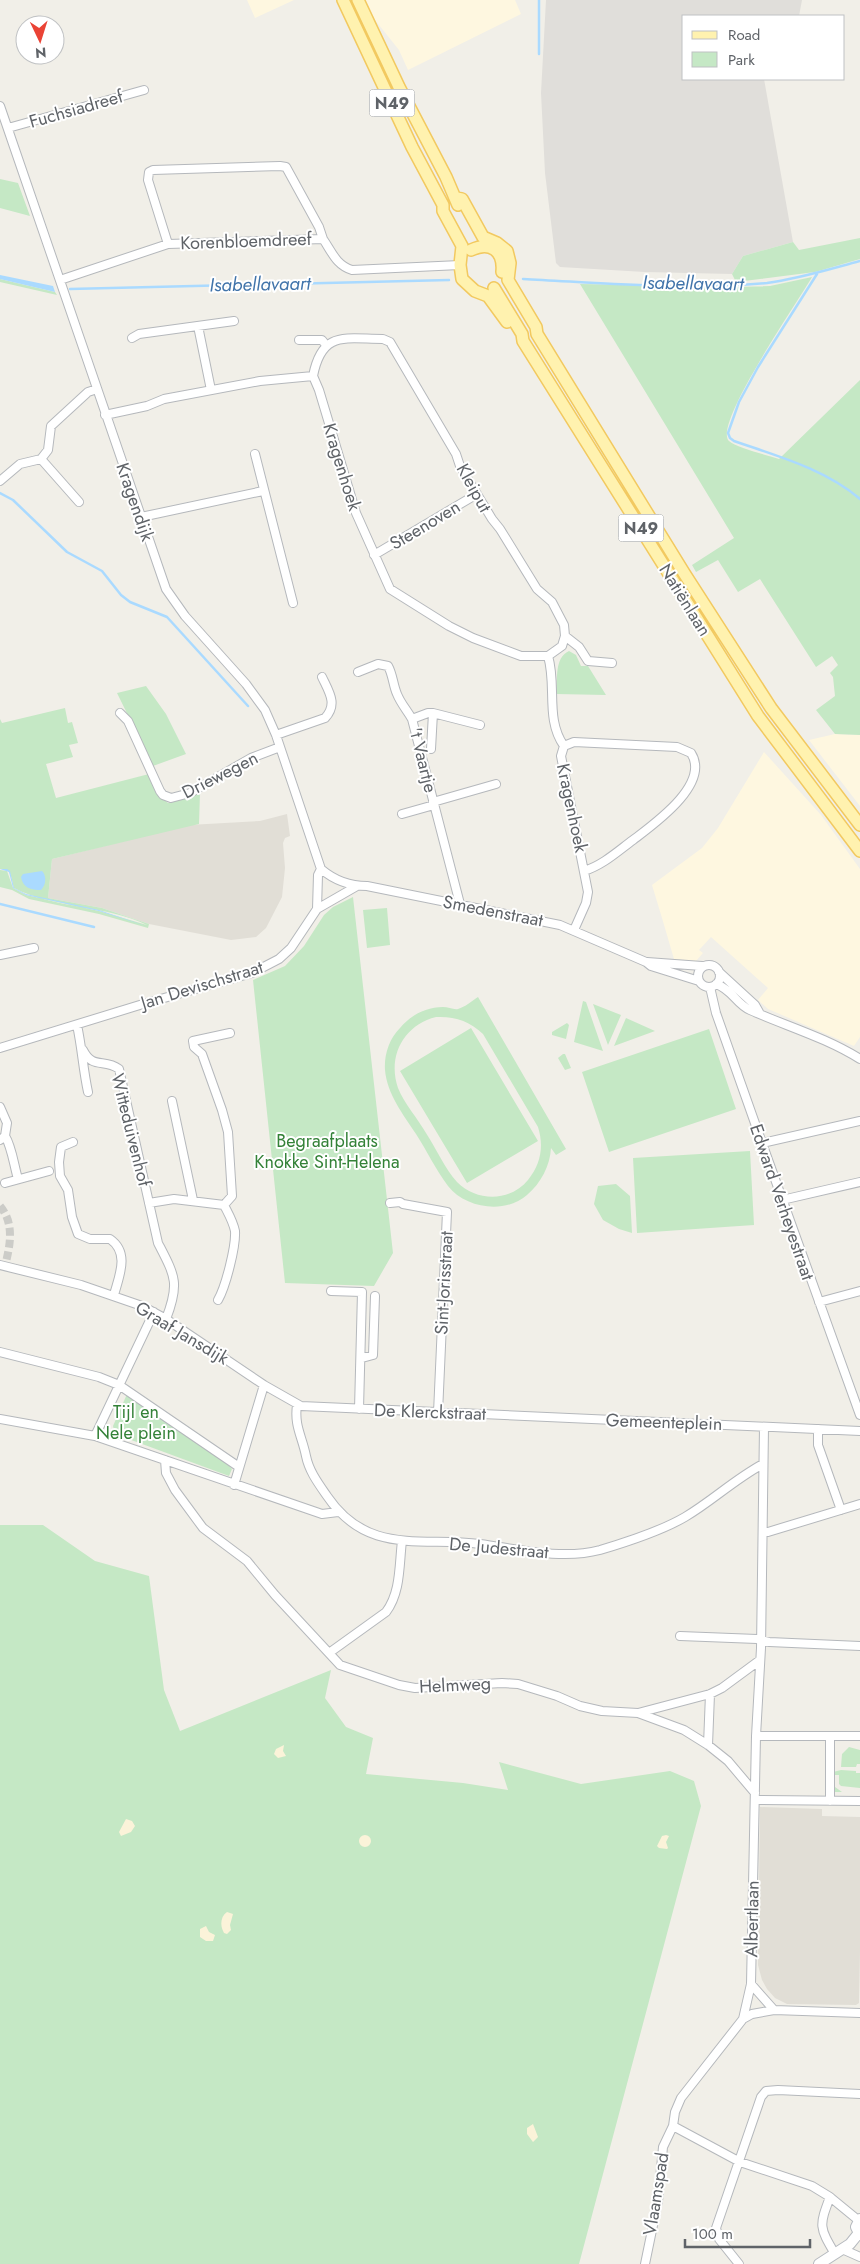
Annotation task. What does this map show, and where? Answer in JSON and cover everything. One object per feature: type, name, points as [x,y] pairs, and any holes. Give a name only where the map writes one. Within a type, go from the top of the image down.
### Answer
[{"type":"main road","name":"Natiënlaan","points":[[343,0],[412,146],[443,205],[443,211],[462,246],[460,266],[464,282],[475,291],[488,296],[517,337],[523,340]]},
{"type":"main road","name":"N49","points":[[358,0],[399,87],[456,198],[475,248]]},
{"type":"main road","name":"N49","points":[[456,198],[462,199],[483,237],[497,243],[507,251],[510,263],[501,284]]},
{"type":"main road","name":"Natiënlaan","points":[[443,205],[449,209],[475,248],[490,247],[500,255],[502,262],[501,284],[523,340],[758,716],[860,851]]},
{"type":"main road","points":[[475,248],[467,263],[468,273],[471,278],[483,286],[501,284]]},
{"type":"main road","name":"Natiënlaan","points":[[501,284],[536,327],[537,334],[679,565],[771,708],[860,825]]},
{"type":"street","name":"Fuchsiadreef","points":[[8,128],[144,90]]},
{"type":"street","name":"Kragendijk","points":[[0,106],[162,577],[174,603],[256,696],[276,734],[321,869],[318,875],[317,909]]},
{"type":"street","name":"Korenbloemdreef","points":[[168,244],[148,180],[149,172],[153,170],[280,166],[286,167],[319,227],[323,239],[337,261],[344,268],[352,270],[460,266]]},
{"type":"street","name":"Korenbloemdreef","points":[[60,280],[168,244],[323,239]]},
{"type":"street","points":[[132,338],[139,334],[234,321]]},
{"type":"street","points":[[198,326],[211,390]]},
{"type":"street","name":"Kleiput","points":[[299,340],[322,340],[326,344],[341,339],[383,339],[390,342],[456,454],[460,466],[477,494],[537,589],[552,602],[564,625],[565,636],[579,647],[588,661],[612,663]]},
{"type":"street","points":[[105,415],[147,406],[164,399],[211,390],[268,380],[313,376],[315,366],[326,344]]},
{"type":"street","name":"Kragenhoek","points":[[313,376],[319,390],[356,513],[390,589],[449,626],[473,638],[521,656],[548,656],[550,664],[550,694],[554,721],[557,737],[564,746],[561,756],[588,898],[574,930]]},
{"type":"street","points":[[0,481],[20,464],[41,459],[48,450],[51,426],[88,392],[96,389]]},
{"type":"street","points":[[255,454],[293,603]]},
{"type":"street","points":[[41,459],[79,502]]},
{"type":"street","points":[[141,517],[263,490]]},
{"type":"street","name":"Steenoven","points":[[374,555],[477,494]]},
{"type":"street","points":[[548,656],[562,646],[565,636]]},
{"type":"street","name":"'t Vaartje","points":[[358,672],[378,664],[388,666],[405,711],[412,719],[460,904]]},
{"type":"street","points":[[276,734],[325,718],[329,714],[333,705],[332,699],[322,677]]},
{"type":"street","name":"Driewegen","points":[[120,713],[128,721],[160,791],[171,798],[190,793],[251,758],[280,747]]},
{"type":"street","name":"'t Vaartje","points":[[412,719],[433,713],[480,725]]},
{"type":"street","name":"'t Vaartje","points":[[430,749],[433,713]]},
{"type":"street","points":[[564,746],[574,742],[677,747],[691,754],[696,765],[694,776],[672,810],[600,865],[584,871]]},
{"type":"street","name":"'t Vaartje","points":[[402,814],[496,784]]},
{"type":"street","name":"Smedenstraat","points":[[321,869],[336,878],[357,886],[368,886],[540,920],[574,930],[646,962],[651,966],[699,981]]},
{"type":"street","name":"Jan Devischstraat","points":[[0,1048],[252,973],[280,959],[297,940],[317,909],[357,886]]},
{"type":"street","points":[[0,955],[34,948]]},
{"type":"street","name":"Smedenstraat","points":[[646,962],[702,966]]},
{"type":"street","points":[[759,1012],[748,999],[711,965],[702,966],[697,975],[703,986],[713,986],[729,990],[745,1006],[860,1059]]},
{"type":"street","points":[[713,986],[720,979],[719,972]]},
{"type":"street","name":"Edward Verheyestraat","points":[[713,986],[716,1013],[860,1415]]},
{"type":"street","points":[[77,1025],[83,1050],[81,1057],[88,1092]]},
{"type":"street","points":[[218,1300],[226,1281],[235,1238],[233,1225],[224,1205],[232,1196],[228,1132],[202,1054],[194,1047],[192,1041],[230,1033]]},
{"type":"street","name":"Witteduivenhof","points":[[83,1050],[90,1061],[100,1064],[112,1064],[119,1069],[158,1243],[175,1283],[173,1302],[166,1319]]},
{"type":"street","points":[[172,1101],[193,1200]]},
{"type":"street","points":[[0,1107],[7,1124],[2,1138],[10,1146],[12,1162],[18,1179]]},
{"type":"street","points":[[762,1143],[860,1120]]},
{"type":"street","points":[[73,1142],[61,1147],[58,1162],[60,1176],[68,1190],[72,1217],[78,1234],[90,1239],[110,1238],[121,1251],[122,1263],[114,1295]]},
{"type":"street","points":[[49,1172],[52,1164],[58,1162]]},
{"type":"street","points":[[0,1175],[2,1186],[18,1179],[49,1172],[60,1176]]},
{"type":"street","points":[[782,1200],[860,1182]]},
{"type":"street","name":"Witteduivenhof","points":[[149,1203],[174,1199],[224,1205]]},
{"type":"street","name":"Sint-Jorisstraat","points":[[390,1203],[400,1202],[447,1212],[438,1413]]},
{"type":"street","name":"Graaf Jansdijk","points":[[0,1265],[67,1281],[114,1295],[154,1312],[297,1405]]},
{"type":"street","points":[[331,1291],[362,1292],[362,1358],[359,1409]]},
{"type":"street","points":[[819,1302],[860,1291]]},
{"type":"street","points":[[362,1358],[373,1355],[375,1296]]},
{"type":"street","points":[[94,1436],[154,1312]]},
{"type":"street","points":[[0,1352],[99,1377],[119,1385],[239,1468]]},
{"type":"street","points":[[234,1485],[264,1385]]},
{"type":"street","name":"De Klerckstraat","points":[[297,1405],[564,1418]]},
{"type":"street","name":"De Judestraat","points":[[297,1405],[295,1419],[308,1464],[316,1480],[338,1512],[353,1525],[365,1532],[376,1537],[402,1542],[475,1544],[557,1553],[579,1553],[600,1550],[671,1524],[763,1464]]},
{"type":"street","name":"Gemeenteplein","points":[[564,1418],[860,1431]]},
{"type":"street","points":[[0,1419],[94,1436],[322,1514],[338,1512]]},
{"type":"street","points":[[860,1425],[860,1431]]},
{"type":"street","points":[[763,1464],[764,1427]]},
{"type":"street","points":[[818,1429],[818,1445],[841,1510]]},
{"type":"street","name":"Helmweg","points":[[165,1460],[166,1472],[176,1490],[203,1528],[247,1561],[275,1595],[340,1664],[399,1685],[415,1688],[502,1683],[518,1684],[557,1696],[580,1706],[602,1711],[638,1713],[684,1730],[708,1744],[728,1761],[755,1796]]},
{"type":"street","name":"Albertlaan","points":[[673,2126],[675,2112],[682,2098],[743,2019],[751,1984],[756,1736],[761,1641],[763,1464]]},
{"type":"street","points":[[763,1532],[860,1504]]},
{"type":"street","points":[[329,1653],[386,1612],[391,1606],[396,1592],[402,1542]]},
{"type":"street","points":[[680,1636],[860,1646]]},
{"type":"street","points":[[638,1713],[710,1694],[722,1688],[760,1660]]},
{"type":"street","points":[[708,1744],[710,1694]]},
{"type":"street","points":[[756,1736],[860,1736]]},
{"type":"street","points":[[830,1736],[830,1801]]},
{"type":"street","points":[[755,1796],[860,1801]]},
{"type":"street","points":[[751,1984],[774,2010]]},
{"type":"street","points":[[743,2019],[752,2014],[774,2010],[860,2013]]},
{"type":"street","points":[[739,2264],[719,2239],[716,2228],[761,2097],[766,2091],[860,2094]]},
{"type":"street","points":[[673,2126],[740,2162],[812,2186],[859,2219],[856,2227],[859,2234],[850,2244],[819,2264]]},
{"type":"street","name":"Vlaamspad","points":[[645,2264],[658,2201],[663,2147],[673,2126]]},
{"type":"street","points":[[830,2197],[822,2219],[822,2228],[838,2252],[860,2257]]},
{"type":"shaded area","points":[[247,0],[294,0],[255,18]]},
{"type":"shaded area","points":[[359,0],[515,0],[521,14],[408,70],[399,50]]},
{"type":"shaded area","points":[[546,0],[802,0],[799,15],[682,15],[682,80],[764,80],[793,242],[743,256],[732,274],[645,272],[560,267],[556,263],[545,173],[541,93]]},
{"type":"shaded area","points":[[835,734],[860,735],[860,806],[809,740]]},
{"type":"shaded area","points":[[764,752],[821,815],[860,869],[860,1037],[854,1046],[768,1009],[758,1000],[768,988],[711,937],[699,950],[703,953],[696,961],[674,959],[652,885],[702,848],[718,828]]},
{"type":"shaded area","points":[[287,814],[290,836],[285,838],[283,843],[285,868],[282,897],[266,928],[256,937],[231,940],[149,924],[102,908],[48,898],[52,859],[189,825],[260,821]]},
{"type":"shaded area","points":[[760,1807],[822,1809],[822,1816],[860,1817],[859,2003],[856,2005],[787,2004],[775,1998],[762,1980],[758,1965]]},
{"type":"green space","points":[[0,179],[18,183],[30,216],[0,208]]},
{"type":"green space","points":[[860,238],[860,259],[815,272],[736,282],[732,274],[743,256],[793,242],[799,250]]},
{"type":"green space","points":[[812,277],[745,388],[733,412],[727,430],[729,441],[733,444],[779,459],[860,380],[860,735],[835,734],[816,710],[835,696],[833,677],[830,673],[838,665],[832,656],[816,667],[760,579],[738,592],[718,560],[696,572],[692,565],[734,538],[580,284],[770,286]]},
{"type":"green space","points":[[0,279],[55,292],[57,295],[0,282]]},
{"type":"green space","points":[[569,651],[576,655],[581,666],[588,666],[606,695],[556,694],[559,664],[564,654]]},
{"type":"green space","points":[[146,686],[166,714],[186,754],[153,766],[117,693]]},
{"type":"green space","points":[[65,708],[68,723],[72,722],[78,743],[69,745],[73,757],[46,764],[56,798],[149,774],[155,791],[168,803],[200,793],[199,824],[52,859],[48,898],[102,908],[149,924],[148,928],[99,914],[29,899],[12,890],[0,887],[0,870],[7,871],[13,888],[26,895],[42,898],[14,888],[9,872],[4,869],[0,869],[0,719],[2,723]],"holes":[[[78,906],[115,914],[147,925],[99,911]]]},
{"type":"green space","name":"Begraafplaats Knokke Sint-Helena","points":[[353,897],[393,1253],[374,1286],[285,1283],[253,980],[285,966],[304,946],[324,915],[333,907]]},
{"type":"green space","points":[[387,908],[390,945],[367,948],[363,910]]},
{"type":"green space","points":[[478,997],[566,1149],[556,1155],[551,1148],[547,1168],[532,1190],[518,1201],[498,1207],[475,1204],[465,1200],[448,1186],[396,1104],[386,1079],[385,1070],[386,1053],[390,1042],[396,1032],[409,1019],[431,1008],[458,1009]],"holes":[[[436,1017],[467,1023],[483,1034],[538,1127],[541,1148],[536,1168],[521,1187],[503,1196],[493,1197],[474,1193],[465,1189],[457,1182],[398,1088],[395,1065],[401,1044],[415,1027]]]},
{"type":"green space","points":[[583,1001],[586,1002],[603,1051],[574,1042]]},
{"type":"green space","points":[[593,1004],[621,1015],[608,1045]]},
{"type":"green space","points":[[626,1018],[655,1031],[614,1046]]},
{"type":"green space","points":[[567,1023],[569,1025],[566,1039],[552,1035],[552,1032]]},
{"type":"green space","points":[[471,1028],[538,1141],[467,1183],[400,1071]]},
{"type":"green space","points":[[709,1029],[736,1109],[609,1152],[582,1072]]},
{"type":"green space","points":[[565,1054],[571,1068],[565,1070],[558,1058]]},
{"type":"green space","points":[[750,1151],[754,1225],[637,1233],[633,1158]]},
{"type":"green space","points":[[616,1184],[630,1196],[632,1233],[619,1229],[603,1220],[594,1204],[598,1186]]},
{"type":"green space","name":"Tijl en Nele plein","points":[[127,1394],[225,1461],[232,1469],[229,1476],[115,1434],[113,1426]]},
{"type":"green space","points":[[0,1525],[43,1525],[95,1561],[149,1576],[164,1690],[180,1731],[331,1670],[325,1698],[346,1727],[373,1738],[366,1774],[463,1783],[508,1790],[499,1762],[581,1784],[670,1771],[694,1781],[701,1806],[579,2264],[0,2264]]},
{"type":"green space","points":[[849,1747],[860,1750],[860,1764],[857,1764],[856,1767],[841,1767],[842,1754]]},
{"type":"green space","points":[[841,1770],[860,1773],[860,1788],[841,1786],[839,1784],[839,1775],[834,1775],[835,1787],[842,1792],[833,1792],[833,1772]]},
{"type":"sand","points":[[284,1745],[283,1751],[286,1756],[278,1758],[274,1754],[276,1749]]},
{"type":"sand","points":[[126,1819],[132,1821],[135,1826],[131,1832],[121,1836],[119,1832]]},
{"type":"sand","points":[[363,1835],[367,1835],[371,1841],[367,1847],[363,1847],[359,1843],[359,1839]]},
{"type":"sand","points":[[662,1836],[669,1836],[666,1842],[668,1848],[659,1848],[657,1846]]},
{"type":"sand","points":[[227,1912],[233,1914],[230,1925],[231,1930],[227,1934],[224,1933],[221,1925],[223,1916]]},
{"type":"sand","points":[[206,1926],[209,1932],[215,1935],[213,1941],[206,1941],[200,1937],[200,1929]]},
{"type":"sand","points":[[533,2124],[538,2137],[533,2142],[527,2134],[527,2128]]},
{"type":"water","points":[[0,275],[53,286],[55,292],[0,279]]},
{"type":"water","points":[[0,869],[10,871],[14,888],[26,894],[99,910],[146,926],[99,911],[26,895],[13,888],[9,872]]},
{"type":"water","points":[[42,871],[45,875],[45,880],[41,890],[31,889],[22,881],[21,877],[23,874]]},
{"type":"waterway","points":[[539,0],[539,54]]},
{"type":"waterway","name":"Isabellavaart","points":[[523,279],[645,286],[737,285],[790,279],[860,261]]},
{"type":"waterway","points":[[817,274],[758,367],[739,402],[728,433],[734,441],[816,471],[832,479],[860,499]]},
{"type":"waterway","name":"Isabellavaart","points":[[70,289],[449,280]]},
{"type":"waterway","points":[[0,493],[13,500],[67,552],[102,571],[121,595],[130,602],[167,617],[248,706]]},
{"type":"waterway","points":[[0,904],[94,927]]},
{"type":"tunnel","points":[[0,1206],[8,1220],[10,1235],[5,1266]]}]
